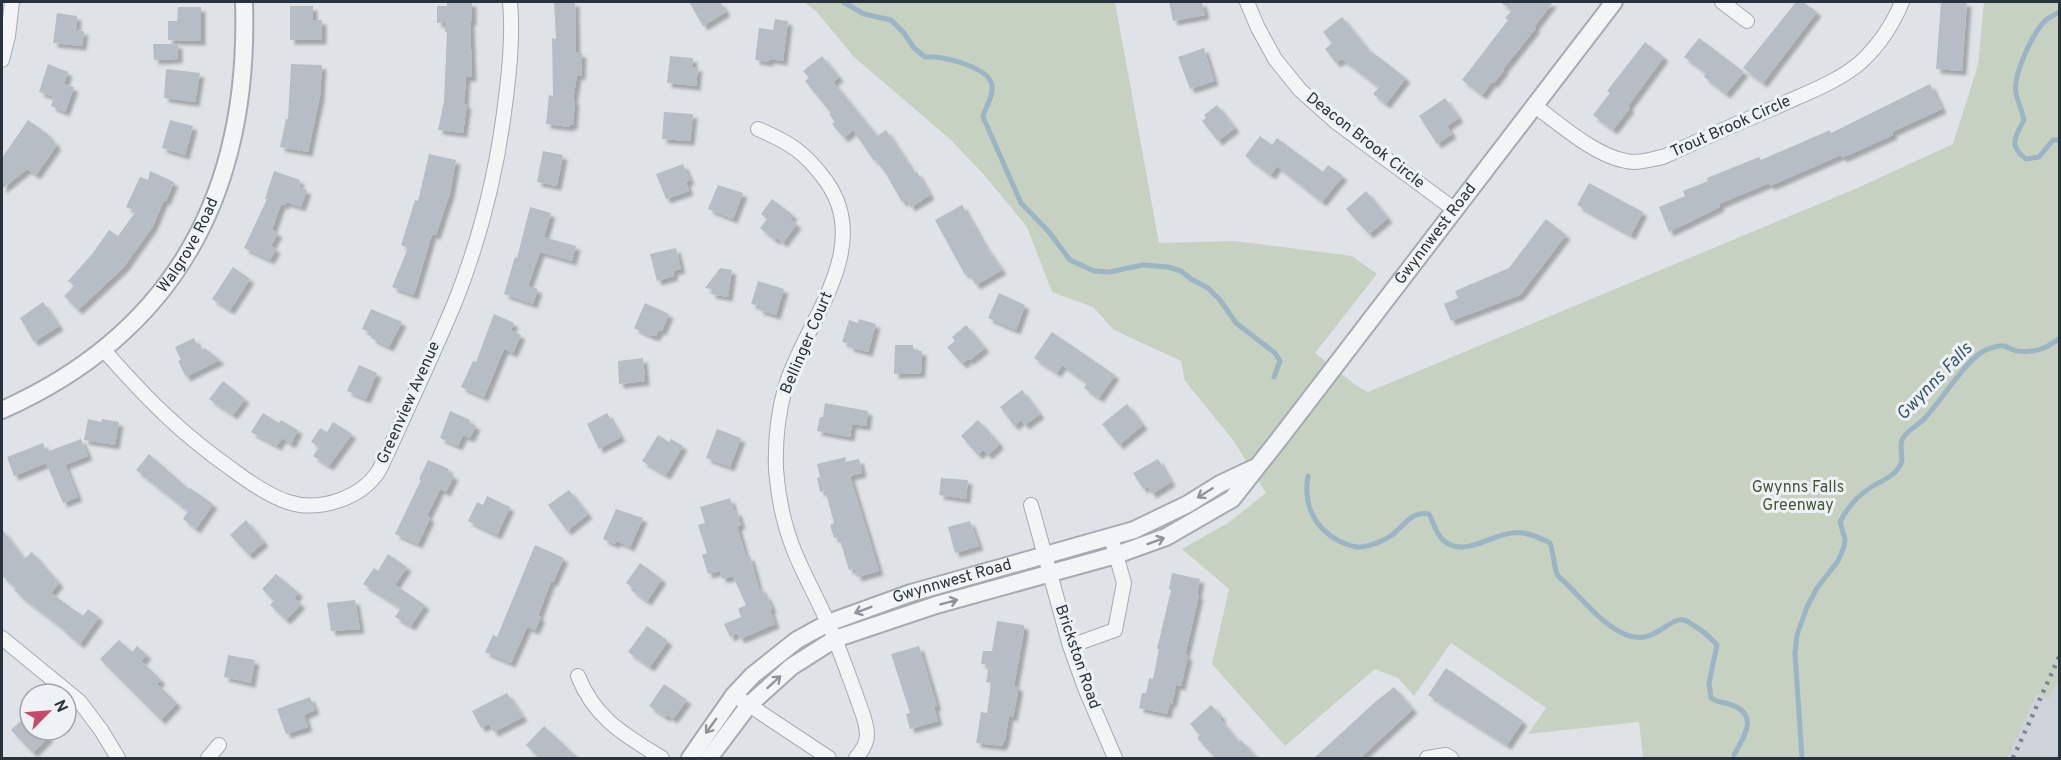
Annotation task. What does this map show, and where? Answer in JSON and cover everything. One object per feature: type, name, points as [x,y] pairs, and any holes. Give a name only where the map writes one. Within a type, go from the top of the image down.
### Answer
[{"type":"street","points":[[2,60],[8,36],[12,2]]},
{"type":"street","name":"Walgrove Road","points":[[2,410],[38,394],[71,374],[103,349],[141,315],[179,268],[213,204],[224,173],[238,116],[242,83],[244,2]]},
{"type":"street","name":"Greenview Avenue","points":[[103,349],[173,424],[249,482],[287,502],[308,506],[329,504],[363,487],[377,473],[388,452],[457,296],[477,237],[493,182],[503,130],[510,66],[510,2]]},
{"type":"street","name":"Deacon Brook Circle","points":[[1247,2],[1275,58],[1300,90],[1336,122],[1455,210]]},
{"type":"street","name":"Gwynnwest Road","points":[[709,759],[749,705],[791,667],[835,639],[936,605],[1116,555],[1166,537],[1232,499],[1614,2]]},
{"type":"street","points":[[1722,2],[1747,21]]},
{"type":"street","name":"Trout Brook Circle","points":[[1535,106],[1581,140],[1608,154],[1627,161],[1644,161],[1663,157],[1800,96],[1860,63],[1894,21],[1902,2]]},
{"type":"street","name":"Bellinger Court","points":[[758,129],[789,143],[809,159],[831,188],[842,220],[843,236],[837,269],[786,387],[777,426],[776,468],[785,525],[795,554],[835,639],[866,726],[865,745],[856,759]]},
{"type":"street","name":"Gwynnwest Road","points":[[690,759],[734,695],[770,660],[797,640],[828,623],[911,593],[1134,530],[1257,466]]},
{"type":"street","name":"Brickston Road","points":[[1031,505],[1070,646],[1115,759]]},
{"type":"street","points":[[1070,646],[1115,630],[1124,583],[1111,537]]},
{"type":"street","points":[[2,638],[80,702],[101,730],[118,759]]},
{"type":"street","points":[[578,676],[584,693],[597,712],[618,732],[662,759]]},
{"type":"street","points":[[734,695],[829,759]]},
{"type":"street","points":[[208,759],[219,745]]},
{"type":"street","points":[[1427,759],[1446,755],[1451,759]]},
{"type":"shaded area","points":[[2059,677],[2059,758],[2008,758],[2037,694],[2049,699]]},
{"type":"green space","name":"Gwynns Falls Greenway","points":[[804,2],[1115,2],[1159,243],[1234,241],[1352,256],[1377,274],[1315,353],[1368,392],[1855,189],[1953,144],[1978,65],[1984,2],[2059,2],[2060,677],[2049,699],[2037,694],[2008,758],[1643,758],[1639,722],[1528,734],[1546,708],[1451,643],[1414,696],[1398,678],[1375,669],[1285,746],[1212,664],[1229,589],[1182,549],[1228,523],[1266,493],[1233,440],[1185,381],[1181,361],[1114,330],[1093,307],[1052,292],[1027,227],[985,176],[951,140],[854,57],[816,11]]},
{"type":"building","points":[[447,2],[472,2],[472,21],[470,21],[472,77],[466,77],[464,104],[467,104],[463,133],[438,130],[444,101],[447,32],[445,32],[445,23],[437,23],[437,6],[447,6]]},
{"type":"building","points":[[554,2],[575,2],[576,52],[582,53],[581,76],[577,75],[573,100],[575,100],[573,125],[570,127],[546,124],[549,95],[553,96],[552,38],[556,39]]},
{"type":"building","points":[[689,2],[720,2],[726,12],[703,26]]},
{"type":"building","points":[[1169,2],[1202,2],[1205,15],[1173,21]]},
{"type":"building","points":[[1500,2],[1553,2],[1504,70],[1482,95],[1462,80],[1508,20],[1505,18],[1512,10]]},
{"type":"building","points":[[1796,2],[1803,2],[1817,12],[1763,83],[1743,68]]},
{"type":"building","points":[[1941,2],[1967,2],[1962,71],[1936,69]]},
{"type":"building","points":[[290,6],[313,6],[313,20],[322,20],[322,40],[290,40]]},
{"type":"building","points":[[178,7],[201,7],[201,41],[168,40],[168,21],[177,21]]},
{"type":"building","points":[[57,13],[77,16],[76,30],[84,31],[82,46],[53,43]]},
{"type":"building","points":[[1342,17],[1371,53],[1406,78],[1386,104],[1373,94],[1379,87],[1342,59],[1336,63],[1325,49],[1332,43],[1323,32]]},
{"type":"building","points":[[775,19],[788,21],[783,61],[755,60],[759,28],[773,30]]},
{"type":"building","points":[[1699,38],[1744,72],[1726,94],[1704,77],[1706,73],[1684,57]]},
{"type":"building","points":[[1645,42],[1664,57],[1613,130],[1593,115],[1610,93],[1607,91]]},
{"type":"building","points":[[153,44],[178,44],[178,59],[154,60]]},
{"type":"building","points":[[1204,48],[1214,81],[1190,89],[1178,57]]},
{"type":"building","points":[[670,56],[693,58],[692,67],[698,67],[696,86],[667,83]]},
{"type":"building","points":[[822,56],[839,77],[833,82],[877,136],[886,130],[914,173],[917,172],[930,195],[911,207],[906,200],[902,202],[886,174],[876,160],[874,161],[853,130],[844,138],[832,124],[835,122],[829,114],[831,113],[805,81],[809,78],[803,71]]},
{"type":"building","points":[[48,64],[68,72],[64,84],[74,87],[65,112],[51,106],[54,97],[39,92]]},
{"type":"building","points":[[291,64],[322,65],[320,96],[308,152],[280,147],[286,119],[288,119]]},
{"type":"building","points":[[166,69],[200,73],[195,102],[164,98]]},
{"type":"building","points":[[1930,84],[1942,109],[1842,158],[1841,155],[1770,186],[1769,183],[1719,204],[1720,207],[1669,232],[1659,207],[1685,196],[1683,191],[1708,181],[1707,178],[1759,157],[1761,160],[1830,130],[1831,133]]},
{"type":"building","points":[[1445,98],[1459,118],[1447,126],[1452,134],[1437,144],[1419,116]]},
{"type":"building","points":[[1217,105],[1235,128],[1218,141],[1202,121],[1206,118],[1204,115]]},
{"type":"building","points":[[664,112],[693,114],[690,141],[662,139]]},
{"type":"building","points":[[28,120],[49,135],[48,138],[55,141],[57,145],[36,175],[27,169],[2,189],[2,158]]},
{"type":"building","points":[[170,120],[193,126],[185,155],[162,148]]},
{"type":"building","points":[[1260,136],[1272,145],[1277,138],[1323,172],[1328,165],[1343,176],[1322,202],[1277,166],[1271,175],[1245,156]]},
{"type":"building","points":[[543,151],[563,155],[557,186],[537,182]]},
{"type":"building","points":[[429,154],[456,160],[450,193],[436,235],[432,234],[414,295],[392,287],[408,248],[401,245],[415,200],[418,201]]},
{"type":"building","points":[[683,164],[690,180],[686,182],[689,191],[666,199],[656,174]]},
{"type":"building","points":[[150,171],[174,182],[166,201],[164,200],[153,226],[124,267],[78,310],[64,296],[74,286],[68,281],[93,253],[109,230],[118,236],[136,211],[126,207],[140,177],[148,180]]},
{"type":"building","points":[[274,171],[300,180],[299,187],[307,190],[301,207],[286,202],[285,205],[281,204],[272,230],[278,233],[271,246],[276,249],[270,260],[244,248],[267,199],[265,199]]},
{"type":"building","points":[[1589,183],[1643,212],[1631,235],[1577,205]]},
{"type":"building","points":[[718,185],[743,193],[733,219],[708,209]]},
{"type":"building","points":[[1366,191],[1388,218],[1369,234],[1346,209]]},
{"type":"building","points":[[772,199],[793,215],[790,219],[797,224],[783,243],[777,238],[775,240],[760,228],[767,219],[761,214]]},
{"type":"building","points":[[962,205],[985,246],[1002,270],[976,285],[968,273],[965,275],[935,220]]},
{"type":"building","points":[[530,207],[551,213],[544,237],[576,246],[572,261],[540,252],[528,286],[538,289],[533,304],[504,294],[515,257],[517,258]]},
{"type":"building","points":[[1546,219],[1566,235],[1520,295],[1451,321],[1444,304],[1458,298],[1455,291],[1509,268]]},
{"type":"building","points":[[676,248],[681,269],[673,271],[674,276],[657,281],[650,254]]},
{"type":"building","points":[[233,267],[250,279],[230,310],[212,299]]},
{"type":"building","points":[[720,268],[732,270],[728,297],[711,294],[712,289],[705,288]]},
{"type":"building","points":[[758,281],[784,289],[776,315],[759,310],[759,306],[751,304]]},
{"type":"building","points":[[999,293],[1025,305],[1016,330],[988,318]]},
{"type":"building","points":[[43,302],[59,326],[34,342],[20,318]]},
{"type":"building","points":[[645,303],[669,314],[662,331],[659,330],[656,336],[634,328]]},
{"type":"building","points":[[371,309],[402,322],[389,347],[371,338],[373,334],[362,329]]},
{"type":"building","points":[[494,314],[514,323],[511,330],[521,335],[513,353],[504,349],[484,397],[461,387],[473,361],[476,362]]},
{"type":"building","points":[[859,319],[876,324],[868,352],[849,347],[850,344],[842,342],[849,320],[858,323]]},
{"type":"building","points":[[966,325],[985,348],[962,364],[947,347],[955,341],[952,337]]},
{"type":"building","points":[[1052,332],[1115,375],[1099,398],[1084,388],[1087,383],[1062,365],[1057,373],[1034,358]]},
{"type":"building","points":[[194,338],[200,350],[205,348],[220,360],[186,377],[178,361],[181,360],[175,347]]},
{"type":"building","points":[[895,345],[913,345],[913,350],[922,351],[921,373],[894,374]]},
{"type":"building","points":[[643,358],[645,381],[619,384],[618,361]]},
{"type":"building","points":[[359,365],[377,373],[366,399],[347,391]]},
{"type":"building","points":[[223,381],[245,399],[233,415],[209,399]]},
{"type":"building","points":[[1022,390],[1040,414],[1025,425],[1021,420],[1014,426],[1000,407]]},
{"type":"building","points":[[825,403],[868,411],[866,426],[852,424],[850,437],[817,431],[820,417],[823,417]]},
{"type":"building","points":[[1127,404],[1143,425],[1119,445],[1102,424]]},
{"type":"building","points":[[450,411],[470,420],[469,422],[476,426],[470,438],[463,435],[458,446],[440,438]]},
{"type":"building","points":[[263,413],[279,423],[281,420],[298,430],[291,444],[282,438],[277,446],[251,432]]},
{"type":"building","points":[[607,413],[621,437],[599,449],[587,424]]},
{"type":"building","points":[[88,419],[119,422],[115,445],[84,440]]},
{"type":"building","points":[[978,420],[999,445],[988,455],[983,450],[978,455],[961,436]]},
{"type":"building","points":[[333,422],[352,434],[329,466],[313,456],[319,447],[311,442],[320,428],[327,432]]},
{"type":"building","points":[[717,429],[741,438],[730,467],[706,458]]},
{"type":"building","points":[[658,435],[669,442],[671,439],[683,446],[666,475],[642,461]]},
{"type":"building","points":[[81,439],[88,456],[65,465],[78,497],[63,503],[46,463],[14,476],[7,457],[43,443],[46,452]]},
{"type":"building","points":[[149,454],[189,489],[213,504],[196,529],[183,519],[188,511],[136,470]]},
{"type":"building","points":[[846,457],[845,462],[859,459],[862,473],[850,476],[879,571],[857,577],[855,569],[849,570],[839,537],[834,538],[830,525],[834,523],[825,490],[820,492],[817,478],[820,477],[817,464]]},
{"type":"building","points":[[1158,459],[1171,482],[1152,494],[1147,486],[1143,489],[1133,473]]},
{"type":"building","points":[[428,460],[449,469],[447,472],[454,476],[446,492],[440,489],[427,516],[430,518],[418,544],[395,534]]},
{"type":"building","points":[[941,478],[968,480],[966,499],[939,495]]},
{"type":"building","points":[[569,490],[588,514],[567,531],[548,505]]},
{"type":"building","points":[[487,496],[510,507],[497,535],[468,521],[477,502],[483,505]]},
{"type":"building","points":[[730,498],[741,525],[737,526],[746,557],[750,556],[759,589],[761,588],[767,596],[775,624],[740,639],[737,633],[730,637],[724,624],[741,617],[738,609],[746,605],[733,576],[722,579],[720,571],[708,574],[702,555],[707,553],[698,525],[705,523],[700,507]]},
{"type":"building","points":[[616,509],[643,518],[630,547],[617,541],[615,544],[603,539]]},
{"type":"building","points":[[246,520],[264,542],[249,555],[230,535]]},
{"type":"building","points":[[970,521],[979,546],[955,553],[948,527]]},
{"type":"building","points":[[2,529],[24,559],[32,552],[59,583],[51,593],[83,616],[88,609],[99,617],[80,644],[23,598],[14,590],[16,588],[2,576]]},
{"type":"building","points":[[535,545],[564,558],[553,582],[551,581],[535,630],[527,627],[511,663],[485,652],[493,635],[497,637]]},
{"type":"building","points":[[388,554],[407,567],[395,585],[425,605],[411,626],[395,617],[401,608],[363,584],[374,568],[378,571]]},
{"type":"building","points":[[640,563],[662,579],[647,601],[631,590],[633,588],[626,583]]},
{"type":"building","points":[[1172,573],[1200,579],[1197,595],[1199,595],[1185,655],[1188,656],[1181,686],[1176,685],[1172,704],[1170,702],[1167,714],[1139,708],[1142,693],[1146,693],[1149,678],[1153,679],[1159,649],[1157,649],[1171,590],[1169,589]]},
{"type":"building","points":[[276,574],[299,593],[294,598],[301,604],[286,620],[270,605],[274,601],[262,589]]},
{"type":"building","points":[[355,600],[360,629],[331,631],[327,603]]},
{"type":"building","points":[[997,621],[1024,625],[1014,686],[1018,686],[1018,692],[1013,717],[1009,716],[1002,746],[976,743],[981,712],[987,713],[991,683],[986,682],[989,665],[981,664],[983,651],[992,651]]},
{"type":"building","points":[[647,626],[668,641],[650,667],[628,652]]},
{"type":"building","points":[[119,640],[132,652],[137,646],[147,655],[141,661],[161,680],[157,684],[177,703],[161,720],[100,659]]},
{"type":"building","points":[[919,646],[937,706],[934,707],[938,721],[910,729],[906,714],[910,713],[891,654]]},
{"type":"building","points":[[228,655],[255,660],[251,683],[224,677]]},
{"type":"building","points":[[1446,668],[1523,721],[1507,745],[1428,695]]},
{"type":"building","points":[[664,684],[687,700],[673,719],[667,715],[665,717],[649,706]]},
{"type":"building","points":[[1394,687],[1413,709],[1359,759],[1313,759],[1374,703]]},
{"type":"building","points":[[507,693],[523,717],[494,732],[489,724],[481,728],[472,711]]},
{"type":"building","points":[[310,697],[315,710],[304,715],[308,727],[286,734],[277,709]]},
{"type":"building","points":[[1211,705],[1239,742],[1241,740],[1258,759],[1216,759],[1197,738],[1200,735],[1190,724]]},
{"type":"building","points":[[18,724],[18,737],[11,730]]},
{"type":"building","points":[[544,726],[579,759],[540,759],[526,745]]},
{"type":"building","points":[[22,742],[44,742],[33,753]]},
{"type":"waterway","points":[[843,2],[864,14],[891,20],[914,48],[925,57],[952,60],[974,68],[989,79],[992,93],[983,117],[1021,203],[1049,232],[1070,260],[1094,271],[1109,272],[1143,265],[1168,267],[1181,271],[1208,288],[1220,300],[1236,323],[1275,353],[1280,361],[1274,377]]},
{"type":"waterway","name":"Gwynns Falls","points":[[2060,12],[2049,18],[2036,33],[2017,76],[2016,93],[2024,120],[2016,136],[2015,145],[2026,159],[2039,157],[2053,140],[2060,140]]},
{"type":"waterway","name":"Gwynns Falls","points":[[1802,758],[1795,653],[1797,635],[1817,588],[1838,561],[1844,547],[1845,539],[1840,522],[1846,512],[1860,495],[1897,470],[1902,459],[1901,444],[1904,437],[1925,418],[1976,357],[1998,346],[2017,351],[2034,351],[2060,338]]},
{"type":"waterway","points":[[1308,476],[1307,496],[1312,514],[1323,529],[1339,541],[1358,547],[1369,546],[1392,535],[1413,517],[1423,513],[1429,514],[1442,539],[1451,545],[1460,547],[1502,535],[1526,534],[1550,543],[1558,576],[1595,613],[1620,632],[1632,637],[1642,637],[1658,632],[1678,620],[1690,623],[1717,645],[1709,683],[1711,698],[1739,708],[1747,719],[1745,733],[1734,758]]},
{"type":"railway","points":[[2013,758],[2060,655]]}]
